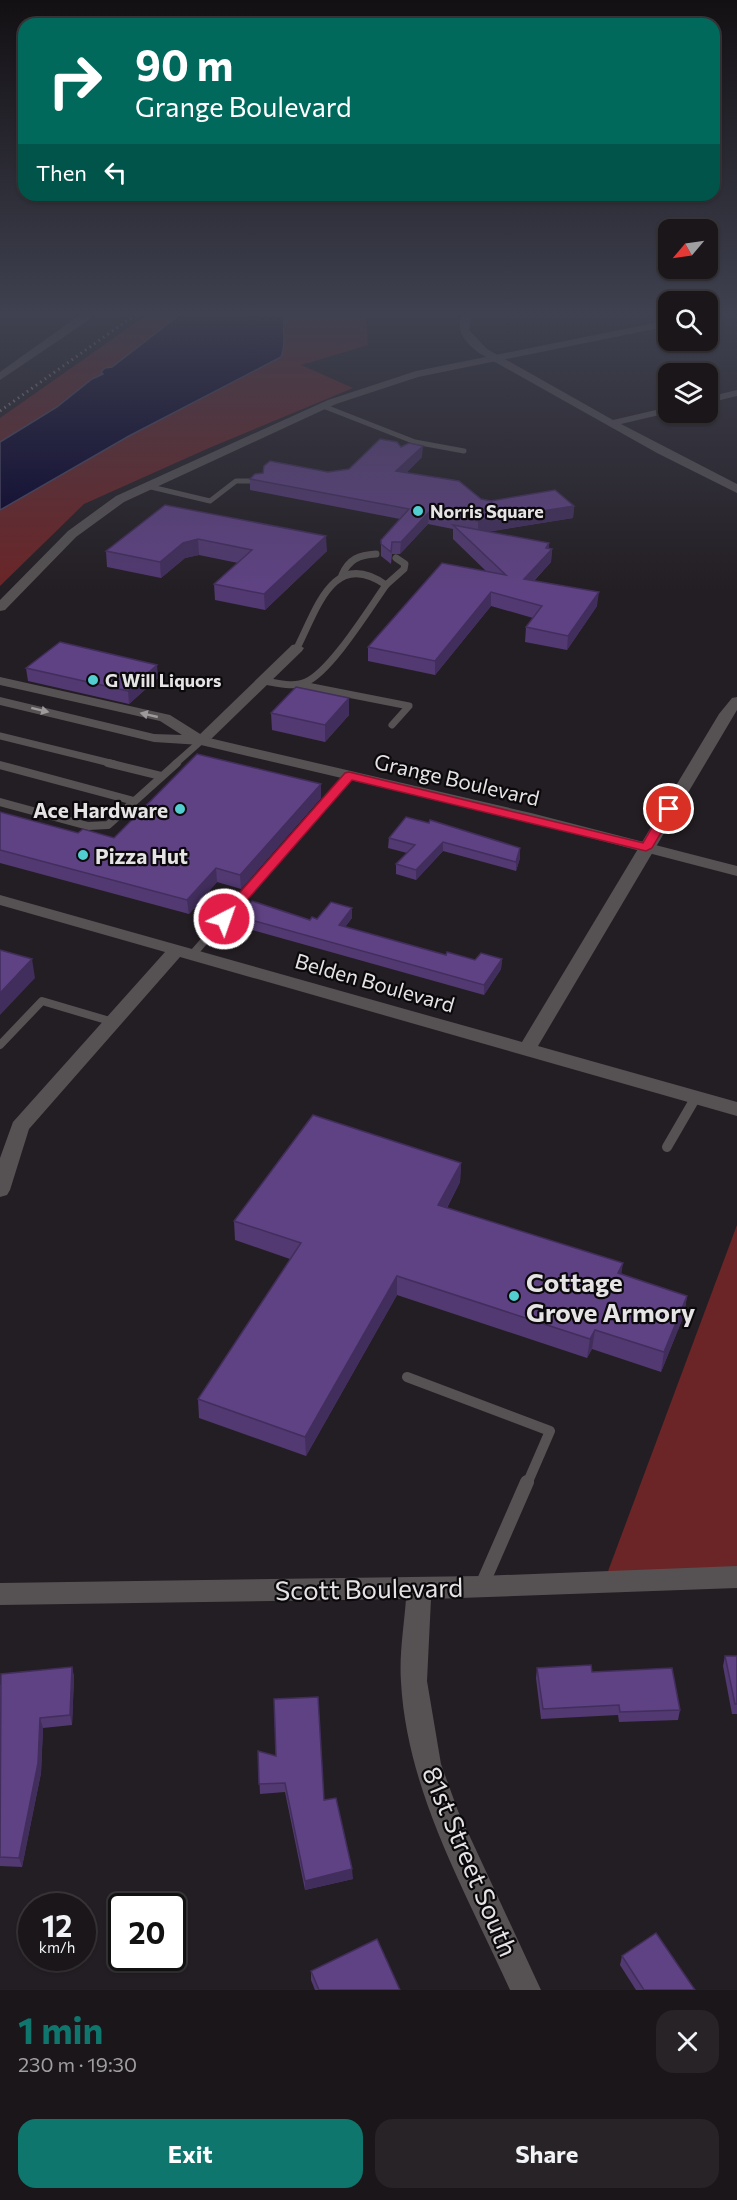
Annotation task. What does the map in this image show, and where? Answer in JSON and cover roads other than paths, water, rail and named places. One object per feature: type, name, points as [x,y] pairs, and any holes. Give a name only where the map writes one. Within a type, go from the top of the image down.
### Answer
[{"type":"street","points":[[0,607],[72,534],[120,499],[326,405]]},
{"type":"street","points":[[580,405],[737,489]]},
{"type":"street","points":[[612,423],[658,413]]},
{"type":"street","points":[[201,741],[297,648]]},
{"type":"street","name":"Grange Boulevard","points":[[0,681],[165,718],[201,741]]},
{"type":"street","name":"Grange Boulevard","points":[[0,701],[154,738],[201,741],[737,871]]},
{"type":"street","points":[[528,1048],[726,714],[737,701]]},
{"type":"street","name":"Belden Boulevard","points":[[0,900],[737,1108]]},
{"type":"street","points":[[0,1190],[20,1127],[113,1022],[184,952]]},
{"type":"street","name":"Scott Boulevard","points":[[0,1594],[481,1587],[737,1577]]},
{"type":"street","name":"81st Street South","points":[[419,1588],[414,1681],[427,1764],[446,1816],[526,1990]]},
{"type":"lane","points":[[323,406],[415,442],[464,451]]},
{"type":"lane","points":[[408,448],[415,442]]},
{"type":"lane","points":[[147,486],[210,501],[236,481],[261,481]]},
{"type":"lane","points":[[297,648],[326,592],[342,575],[348,562],[355,557],[376,554]]},
{"type":"lane","points":[[302,685],[343,646],[386,585],[405,569],[405,564],[396,558]]},
{"type":"lane","points":[[342,575],[355,572],[373,576],[386,585]]},
{"type":"lane","points":[[264,681],[302,685],[409,706],[392,725]]},
{"type":"lane","points":[[0,736],[161,776]]},
{"type":"lane","points":[[0,802],[88,826],[108,825],[201,741]]},
{"type":"lane","points":[[0,765],[134,801]]},
{"type":"lane","points":[[184,952],[349,776]]},
{"type":"lane","points":[[0,1045],[42,1001],[113,1022]]},
{"type":"lane","points":[[667,1147],[696,1097]]},
{"type":"lane","points":[[407,1377],[550,1431],[481,1587]]},
{"type":"railway","points":[[0,411],[9,405]]},
{"type":"place","name":"Norris Square","points":[[418,511]]},
{"type":"place","name":"G Will Liquors","points":[[93,680]]},
{"type":"place","name":"Ace Hardware","points":[[180,809]]},
{"type":"place","name":"Pizza Hut","points":[[83,855]]},
{"type":"place","name":"Cottage Grove Armory","points":[[514,1296]]}]
